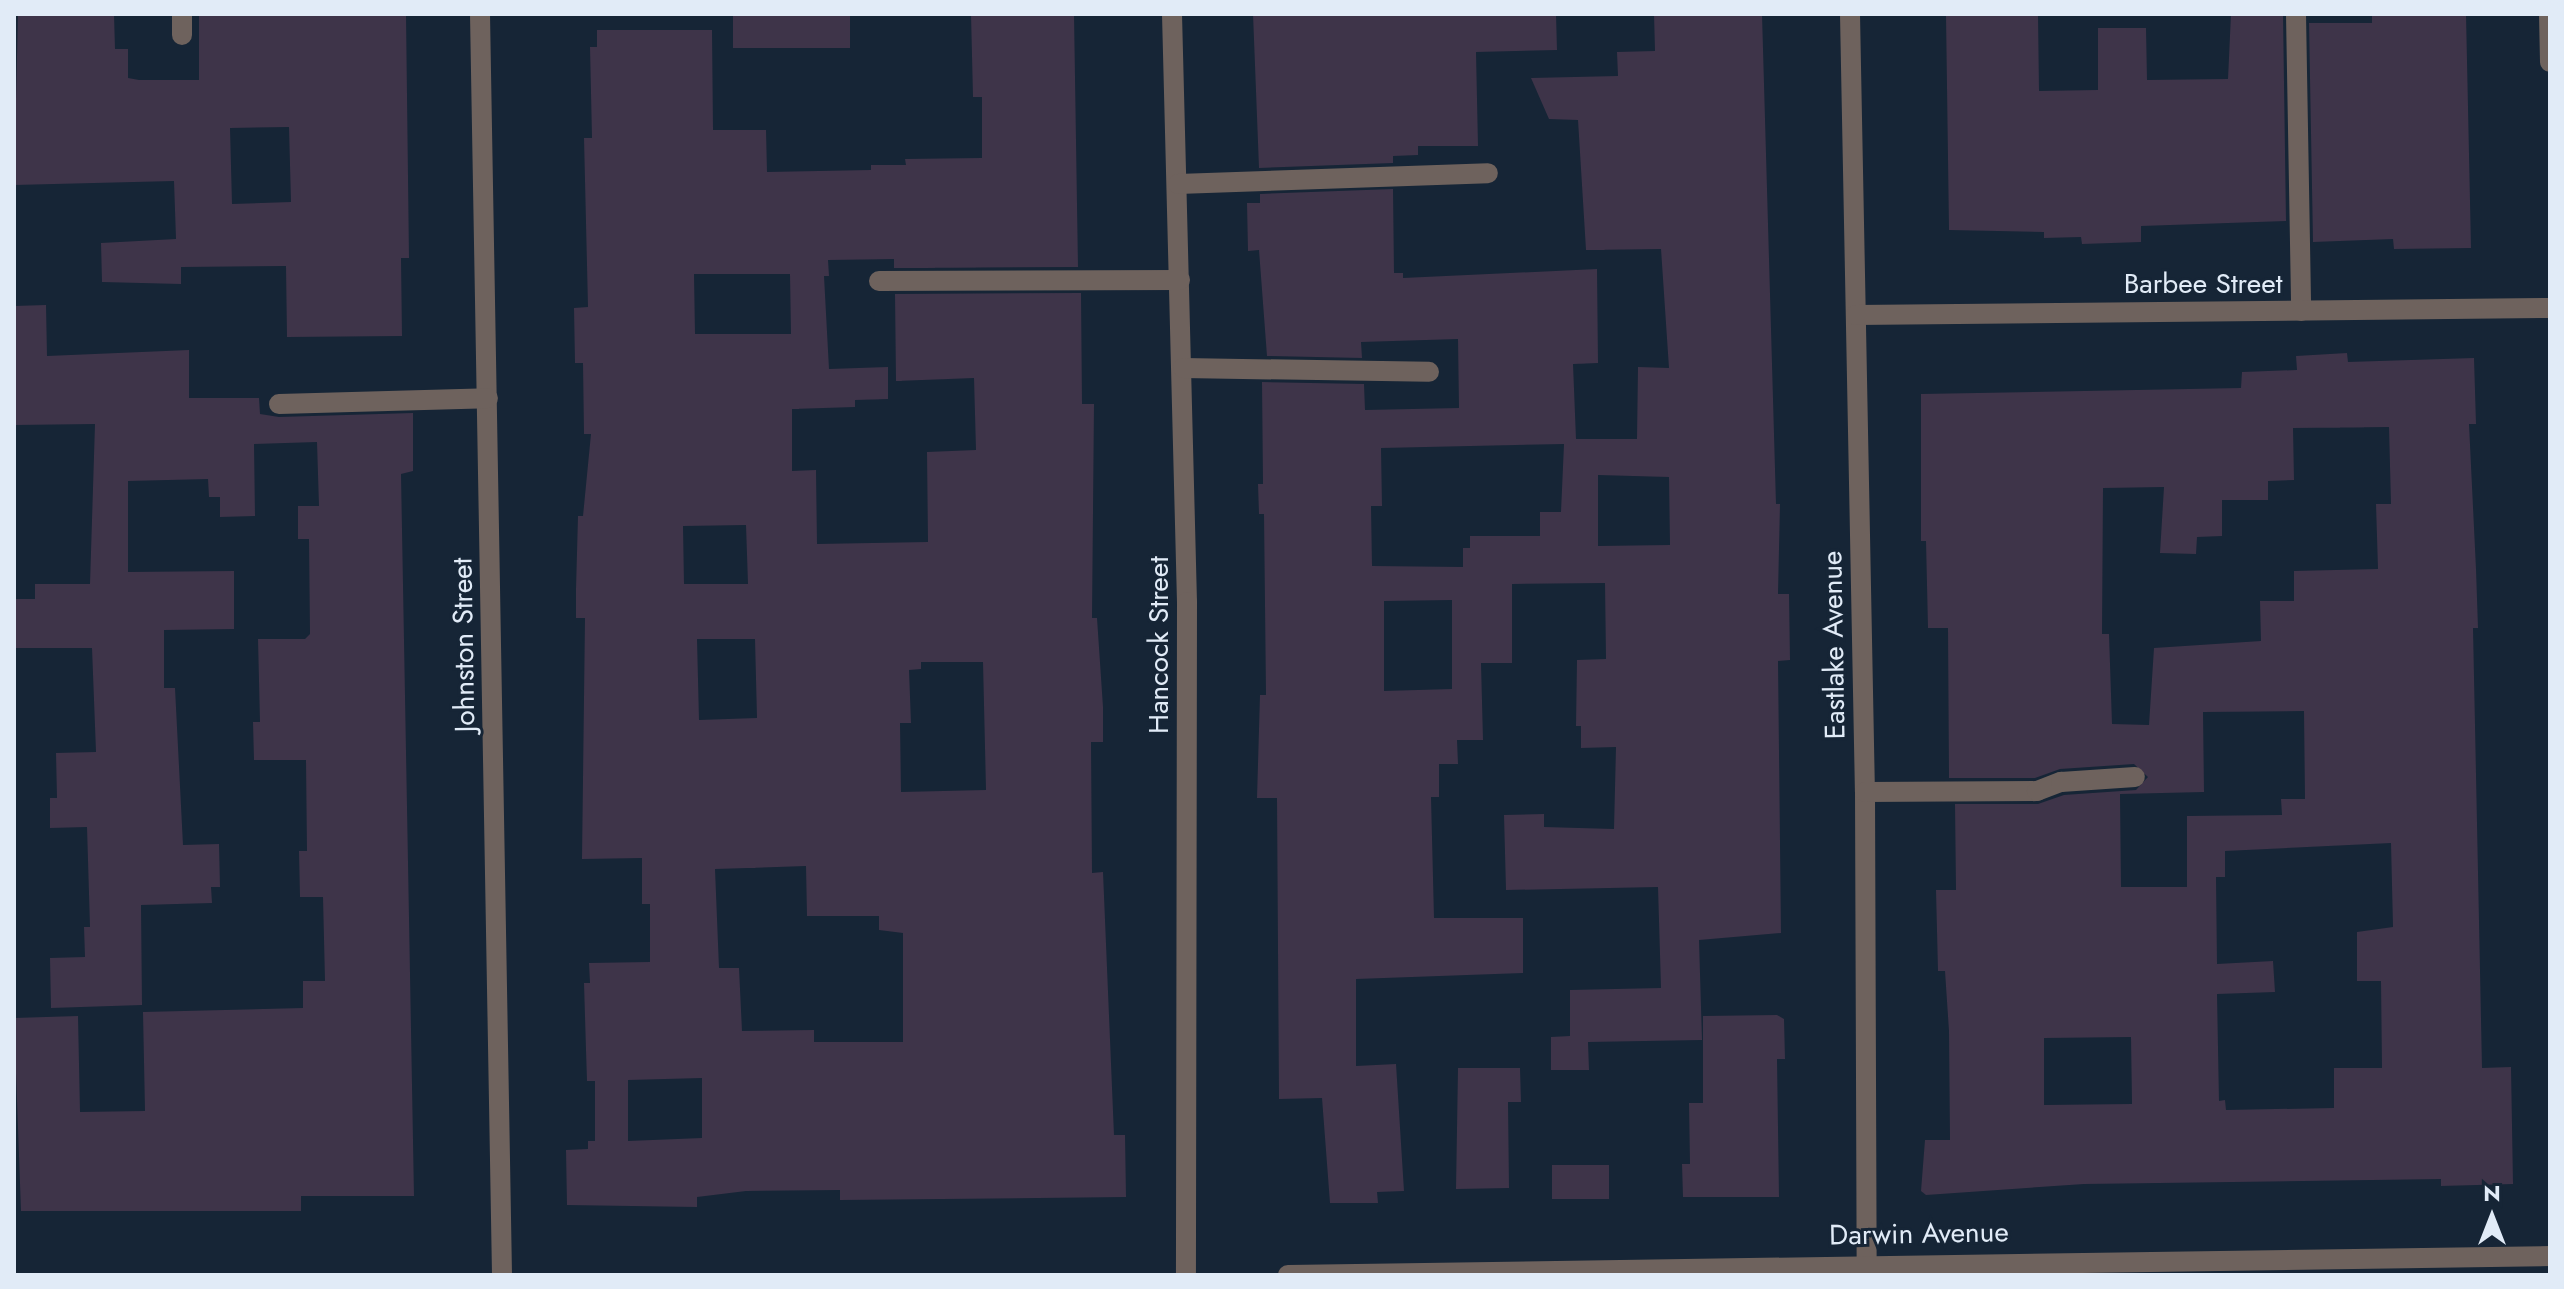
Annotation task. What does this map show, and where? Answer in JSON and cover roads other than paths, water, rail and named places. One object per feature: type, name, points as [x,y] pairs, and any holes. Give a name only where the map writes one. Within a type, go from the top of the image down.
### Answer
[{"type":"street","name":"Johnston Street","points":[[480,14],[502,1275]]},
{"type":"street","name":"Hancock Street","points":[[1172,14],[1183,368],[1186,1275]]},
{"type":"street","name":"Eastlake Avenue","points":[[1850,14],[1865,792],[1867,1269]]},
{"type":"street","points":[[2296,14],[2301,311]]},
{"type":"street","points":[[2549,14],[2550,62]]},
{"type":"street","points":[[1178,184],[1488,173]]},
{"type":"street","points":[[879,281],[1180,280]]},
{"type":"street","name":"Barbee Street","points":[[1856,315],[2550,308]]},
{"type":"street","points":[[1183,368],[1429,372]]},
{"type":"street","points":[[279,404],[488,398]]},
{"type":"street","points":[[1865,792],[2037,791],[2088,778],[2135,777]]},
{"type":"street","name":"Darwin Avenue","points":[[1288,1275],[1867,1269],[2550,1256]]}]
